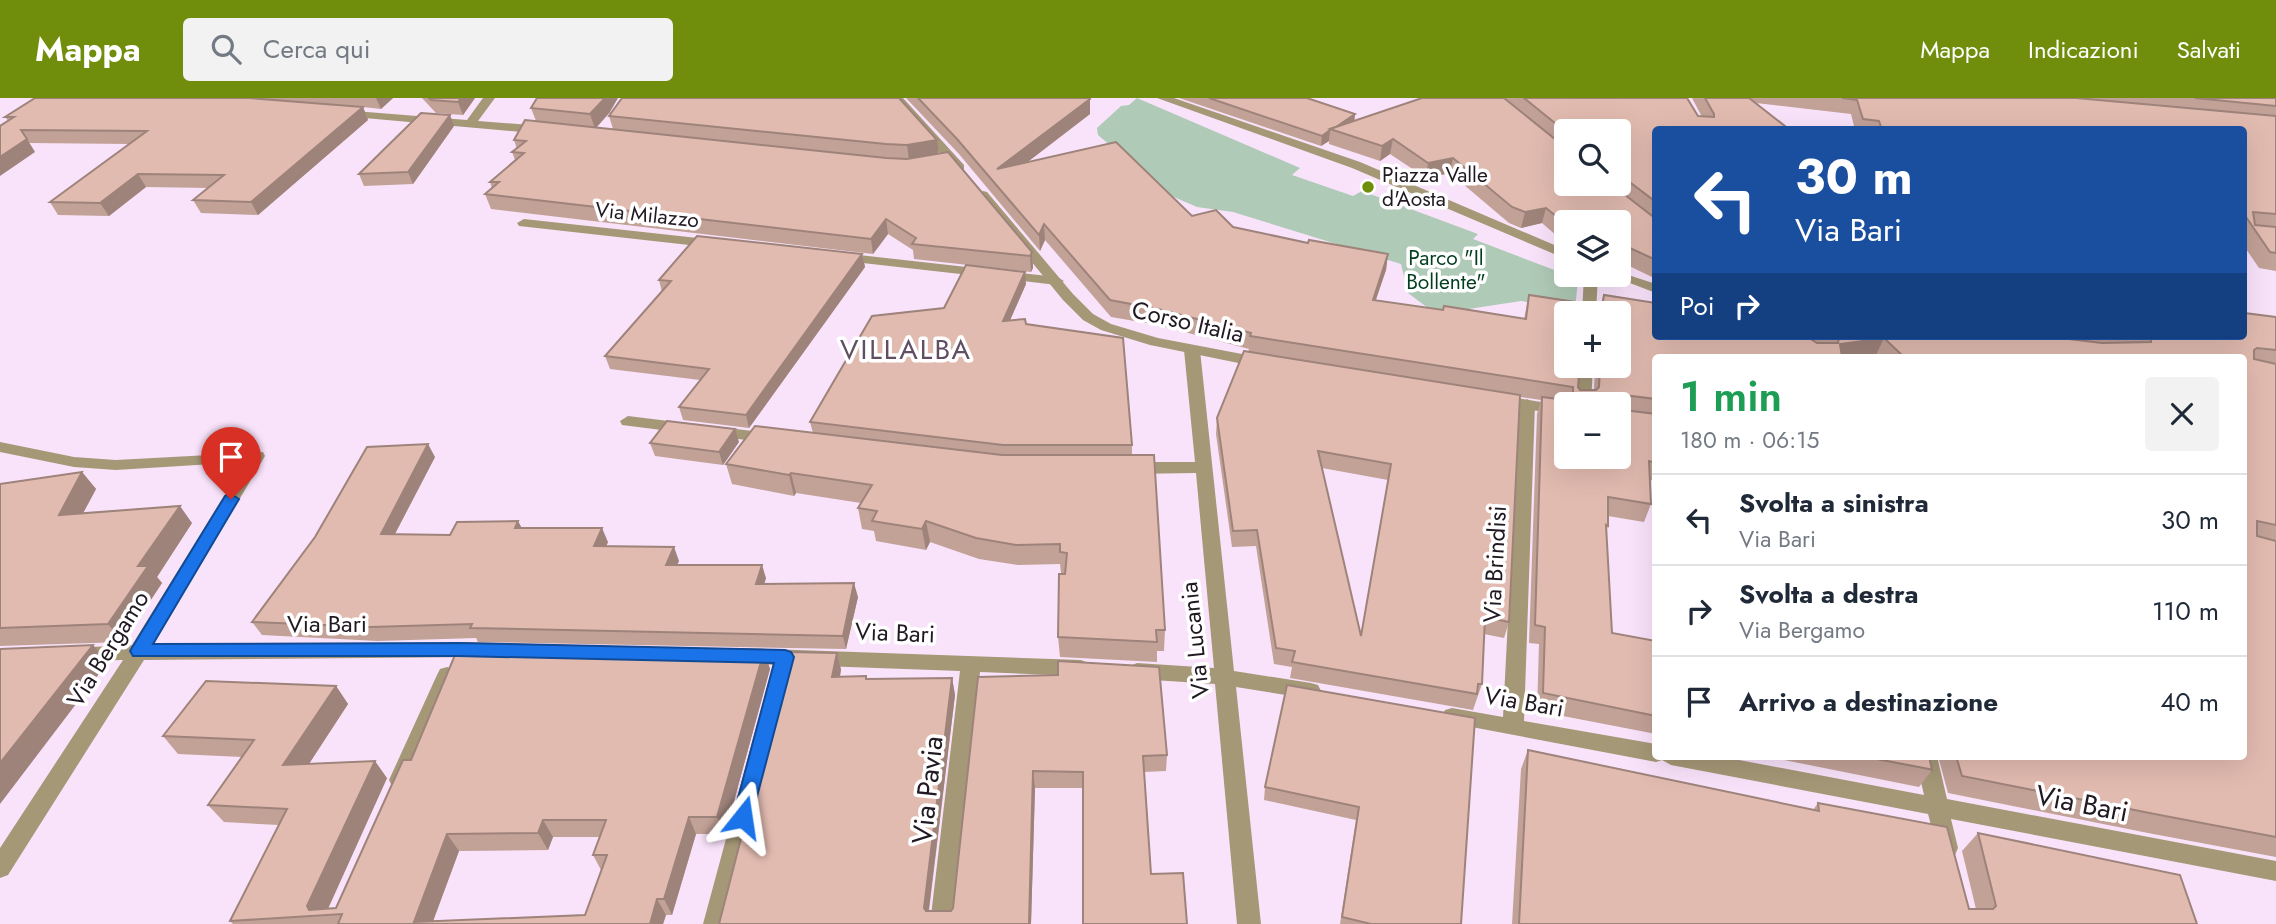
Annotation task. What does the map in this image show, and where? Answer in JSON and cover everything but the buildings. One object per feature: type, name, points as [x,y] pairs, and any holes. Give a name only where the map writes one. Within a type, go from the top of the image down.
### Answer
[{"type":"street","points":[[345,98],[335,112],[471,122],[558,132]]},
{"type":"street","points":[[471,122],[489,98]]},
{"type":"street","name":"Corso Italia","points":[[897,98],[947,160],[971,180],[1068,297],[1088,317],[1107,327],[1192,350],[1280,366]]},
{"type":"street","points":[[1163,98],[1356,165],[1554,250]]},
{"type":"street","name":"Via Milazzo","points":[[524,223],[730,245]]},
{"type":"street","points":[[825,256],[1057,281]]},
{"type":"street","points":[[1631,280],[1652,288]]},
{"type":"street","name":"Via Lucania","points":[[1192,350],[1249,924]]},
{"type":"street","points":[[1486,398],[1554,409]]},
{"type":"street","name":"Via Brindisi","points":[[1513,726],[1527,404]]},
{"type":"street","points":[[628,421],[793,442]]},
{"type":"street","name":"Via Bergamo","points":[[0,447],[74,462],[116,465],[257,456],[139,651],[4,857]]},
{"type":"street","points":[[1109,469],[1204,467]]},
{"type":"street","points":[[393,797],[458,650]]},
{"type":"street","name":"Via Bari","points":[[56,654],[139,651],[499,650]]},
{"type":"street","name":"Via Bari","points":[[717,655],[1108,669],[1225,677],[1335,696]]},
{"type":"street","points":[[715,924],[785,657]]},
{"type":"street","name":"Via Pavia","points":[[942,924],[971,662]]},
{"type":"street","name":"Via Bari","points":[[1430,712],[1652,752]]},
{"type":"street","name":"Via Bari","points":[[1692,760],[2276,871]]},
{"type":"street","points":[[1927,760],[1953,872]]},
{"type":"green space","name":"Parco \"Il Bollente\"","points":[[1137,98],[1300,168],[1292,175],[1353,196],[1362,191],[1478,234],[1473,239],[1554,270],[1554,287],[1577,287],[1576,301],[1554,301],[1554,306],[1521,301],[1436,314],[1408,293],[1401,264],[1233,212],[1197,207],[1167,194],[1098,135],[1097,128],[1121,106],[1129,105]]},
{"type":"place","name":"Piazza Valle d'Aosta","points":[[1368,187]]},
{"type":"district","name":"VILLALBA","points":[[906,349]]},
{"type":"route","points":[[231,499],[139,651],[458,650],[785,657],[743,817]]}]
